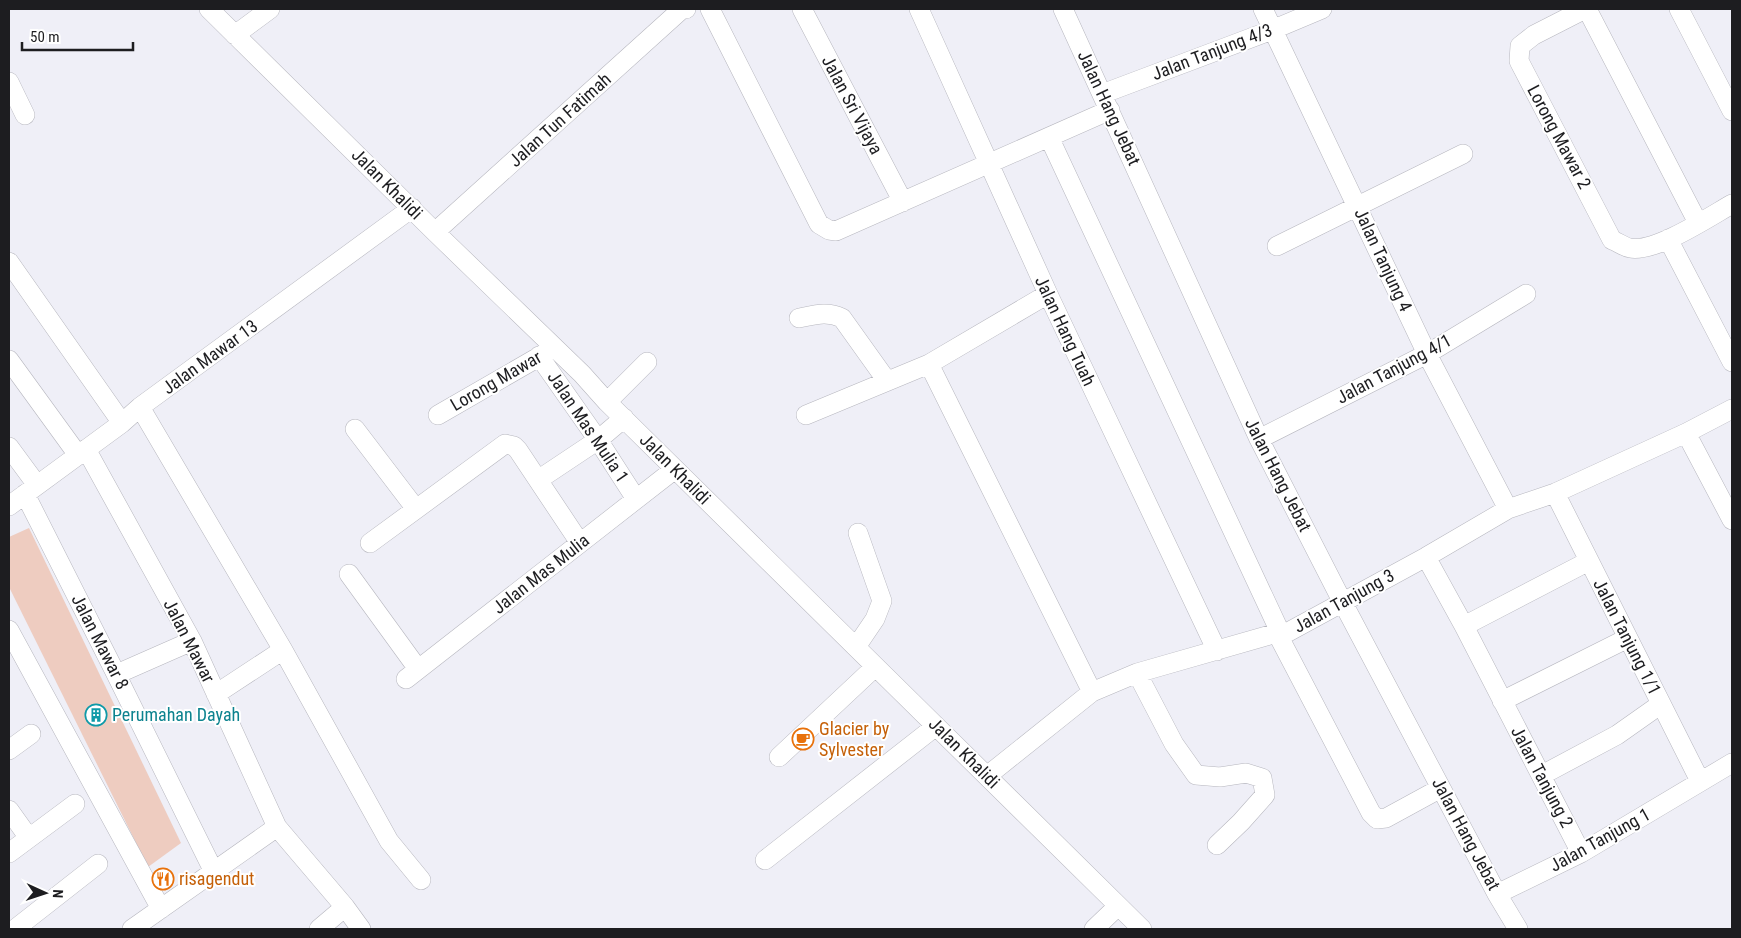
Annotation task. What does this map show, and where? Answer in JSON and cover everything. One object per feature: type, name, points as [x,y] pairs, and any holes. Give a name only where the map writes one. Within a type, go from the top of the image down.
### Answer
[{"type":"street","name":"Jalan Khalidi","points":[[208,9],[412,208],[547,352],[582,374],[875,668],[1142,929]]},
{"type":"street","points":[[235,35],[270,9]]},
{"type":"street","name":"Jalan Tanjung 4/3","points":[[710,9],[819,224],[824,228],[836,231],[1049,137],[1106,102],[1322,9]]},
{"type":"street","name":"Jalan Sri Vijaya","points":[[802,9],[903,202]]},
{"type":"street","name":"Jalan Hang Tuah","points":[[919,9],[1048,294],[1217,651]]},
{"type":"street","name":"Jalan Hang Jebat","points":[[1063,9],[1258,439],[1497,894],[1518,929]]},
{"type":"street","name":"Jalan Tanjung 4","points":[[1262,9],[1427,354],[1508,509]]},
{"type":"street","points":[[1586,9],[1698,223]]},
{"type":"street","name":"Lorong Mawar 2","points":[[1586,9],[1534,35],[1520,46],[1519,61],[1612,240],[1630,248],[1648,248],[1732,204]]},
{"type":"street","points":[[1679,9],[1732,111]]},
{"type":"street","name":"Jalan Tun Fatimah","points":[[434,232],[676,12]]},
{"type":"street","points":[[9,82],[25,115]]},
{"type":"street","points":[[1049,137],[1279,635],[1370,813],[1377,820],[1386,818],[1441,788]]},
{"type":"street","points":[[1277,246],[1464,154]]},
{"type":"street","name":"Jalan Mawar 13","points":[[9,506],[122,423],[140,407],[412,208]]},
{"type":"street","points":[[1668,239],[1732,362]]},
{"type":"street","points":[[12,275],[122,423]]},
{"type":"street","points":[[806,415],[929,364],[1048,294]]},
{"type":"street","name":"Jalan Tanjung 4/1","points":[[1258,439],[1427,354],[1526,294]]},
{"type":"street","points":[[799,318],[824,313],[842,318],[887,381]]},
{"type":"street","name":"Jalan Mas Mulia 1","points":[[547,352],[562,389],[636,499]]},
{"type":"street","name":"Lorong Mawar","points":[[438,415],[547,352]]},
{"type":"street","name":"Jalan Mawar","points":[[9,360],[82,452],[192,641],[277,827],[361,929]]},
{"type":"street","points":[[608,402],[648,362]]},
{"type":"street","points":[[929,364],[1092,692]]},
{"type":"street","points":[[562,389],[582,374]]},
{"type":"street","points":[[140,407],[283,650],[389,841],[421,880]]},
{"type":"street","name":"Jalan Tanjung 3","points":[[987,776],[1092,692],[1137,673],[1279,635],[1343,603],[1508,509],[1555,493],[1686,433],[1732,409]]},
{"type":"street","points":[[538,480],[598,440],[624,418]]},
{"type":"street","points":[[355,429],[416,509]]},
{"type":"street","points":[[1686,433],[1732,520]]},
{"type":"street","points":[[370,543],[505,444],[514,446],[580,543]]},
{"type":"street","name":"Jalan Mawar 8","points":[[9,447],[214,872]]},
{"type":"street","name":"Jalan Mas Mulia","points":[[349,574],[412,674],[675,469]]},
{"type":"street","name":"Jalan Tanjung 1/1","points":[[1555,493],[1700,781]]},
{"type":"street","points":[[856,647],[874,619],[882,601],[858,533]]},
{"type":"street","name":"Jalan Tanjung 2","points":[[1426,557],[1542,774],[1581,853]]},
{"type":"street","points":[[1464,626],[1589,561]]},
{"type":"street","points":[[9,630],[161,909]]},
{"type":"street","points":[[1502,701],[1628,638]]},
{"type":"street","points":[[117,674],[192,641]]},
{"type":"street","points":[[216,694],[283,650]]},
{"type":"street","points":[[779,757],[875,668]]},
{"type":"street","points":[[1137,673],[1174,744],[1196,775],[1220,777],[1246,774],[1262,778],[1265,796],[1242,822],[1217,845]]},
{"type":"street","points":[[1542,774],[1617,735],[1661,704]]},
{"type":"street","points":[[765,860],[936,726]]},
{"type":"street","points":[[9,750],[31,734]]},
{"type":"street","name":"Jalan Tanjung 1","points":[[1497,894],[1581,853],[1700,781],[1732,764]]},
{"type":"street","points":[[9,853],[75,804]]},
{"type":"street","points":[[9,810],[29,838]]},
{"type":"street","points":[[137,928],[277,827]]},
{"type":"street","points":[[15,929],[98,864]]},
{"type":"street","points":[[1094,929],[1118,906]]},
{"type":"street","points":[[319,929],[345,908]]},
{"type":"building","name":"Perumahan Dayah","points":[[29,528],[181,843],[148,867],[9,587],[9,537]]},
{"type":"place","name":"Perumahan Dayah","points":[[96,715]]},
{"type":"place","name":"Glacier by Sylvester","points":[[803,739]]},
{"type":"place","name":"risagendut","points":[[163,879]]}]
